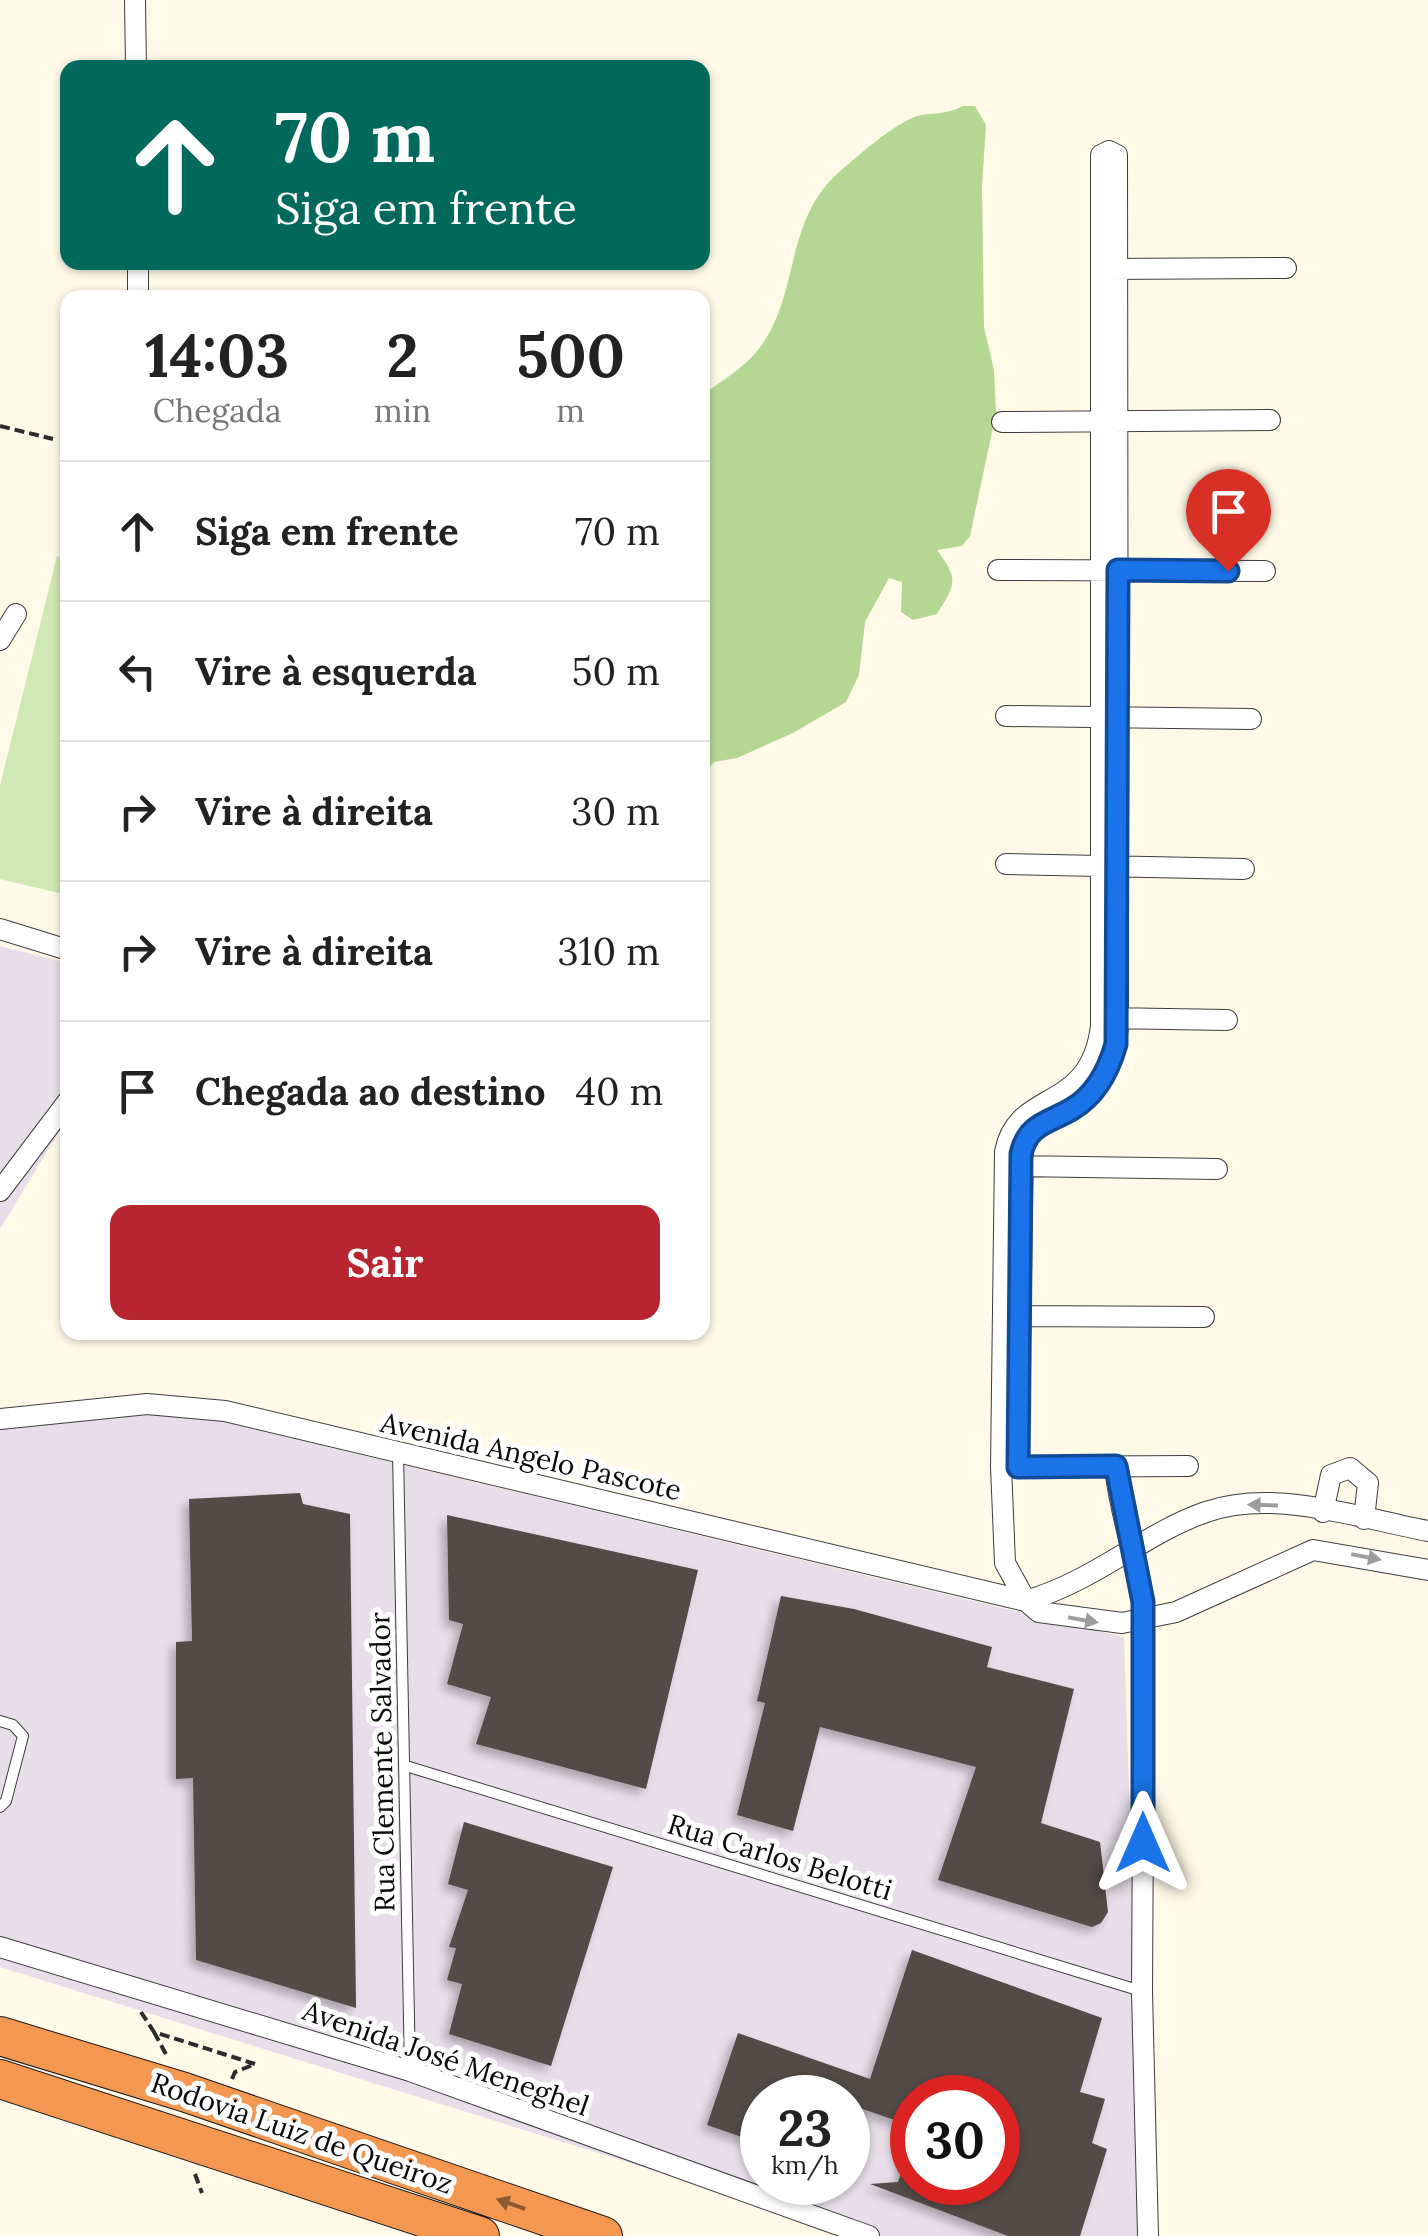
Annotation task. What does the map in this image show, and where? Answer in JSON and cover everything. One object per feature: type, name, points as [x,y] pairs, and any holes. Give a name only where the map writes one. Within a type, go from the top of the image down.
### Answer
[{"type":"highway","name":"Rodovia Luiz de Queiroz","points":[[0,2036],[351,2149],[603,2236]]},
{"type":"highway","name":"Rodovia Luiz de Queiroz","points":[[4,2080],[480,2236]]},
{"type":"street","points":[[135,0],[136,60]]},
{"type":"street","points":[[1286,268],[1109,269],[1110,1018],[1090,1066],[1064,1095],[1018,1120],[1007,1140],[1013,1166],[1010,1467],[1005,1563],[1026,1601],[1094,1575],[1194,1517],[1224,1507],[1263,1503],[1428,1530]]},
{"type":"street","points":[[1002,422],[1270,420]]},
{"type":"street","points":[[998,570],[1265,571]]},
{"type":"street","points":[[0,640],[16,614]]},
{"type":"street","points":[[1006,716],[1251,719]]},
{"type":"street","points":[[1006,864],[1244,869]]},
{"type":"street","points":[[0,929],[60,948]]},
{"type":"street","points":[[1110,1018],[1227,1020]]},
{"type":"street","points":[[0,1191],[60,1112]]},
{"type":"street","points":[[1013,1166],[1217,1169]]},
{"type":"street","points":[[1011,1316],[1204,1317]]},
{"type":"street","name":"Avenida Angelo Pascote","points":[[7,1416],[178,1404],[1026,1601],[1040,1612],[1100,1623],[1144,1620],[1176,1612],[1313,1550],[1428,1570]]},
{"type":"street","points":[[1116,1466],[1144,1620],[1142,1992],[1148,2236]]},
{"type":"street","points":[[1010,1467],[1188,1466]]},
{"type":"street","points":[[1324,1512],[1331,1475],[1350,1468],[1368,1483],[1364,1519]]},
{"type":"street","name":"Avenida José Meneghel","points":[[0,1947],[410,2071],[869,2236]]},
{"type":"lane","name":"Rua Clemente Salvador","points":[[398,1453],[410,2071]]},
{"type":"lane","points":[[0,1721],[13,1724],[23,1736],[6,1801],[0,1807]]},
{"type":"lane","name":"Rua Carlos Belotti","points":[[406,1766],[1142,1992]]},
{"type":"lane","points":[[4,2080],[144,2142]]},
{"type":"lane","points":[[240,2172],[381,2203]]},
{"type":"path","points":[[0,426],[53,439]]},
{"type":"path","points":[[125,1984],[169,2060]]},
{"type":"path","points":[[154,2032],[256,2064],[234,2072],[232,2081]]},
{"type":"path","points":[[194,2173],[202,2193]]},
{"type":"shaded area","points":[[0,946],[60,961],[60,1130],[0,1229]]},
{"type":"shaded area","points":[[148,1404],[1124,1637],[1144,2236],[865,2236],[765,2205],[870,2205],[870,2075],[740,2075],[740,2197],[0,1967],[0,1413]]},
{"type":"green space","points":[[975,106],[986,125],[982,186],[984,327],[994,370],[996,413],[970,536],[962,546],[937,550],[949,568],[952,582],[937,614],[913,620],[901,612],[902,582],[889,578],[865,622],[859,675],[846,702],[793,733],[710,767],[710,389],[755,354],[773,325],[800,235],[821,192],[838,173],[903,123],[917,116]]},
{"type":"green space","points":[[57,556],[60,557],[60,893],[0,879],[0,786]]},
{"type":"building","points":[[300,1493],[303,1504],[350,1514],[356,2008],[196,1960],[193,1778],[176,1779],[176,1642],[192,1641],[189,1499]]},
{"type":"building","points":[[447,1515],[698,1570],[646,1789],[476,1744],[491,1697],[447,1684],[463,1624],[449,1620]]},
{"type":"building","points":[[781,1596],[854,1609],[992,1647],[987,1667],[1074,1689],[1041,1823],[1100,1842],[1108,1912],[1101,1923],[1092,1927],[938,1880],[976,1767],[820,1727],[793,1831],[737,1815],[765,1703],[757,1701]]},
{"type":"building","points":[[464,1822],[613,1867],[551,2066],[449,2034],[462,1984],[447,1980],[456,1948],[449,1947],[468,1890],[448,1884]]},
{"type":"building","points":[[912,1950],[1102,2018],[1080,2092],[1105,2099],[1092,2143],[1107,2149],[1080,2236],[1008,2236],[926,2205],[1020,2205],[1020,2075],[890,2075],[890,2118],[870,2112],[870,2079]]},
{"type":"building","points":[[738,2033],[859,2075],[740,2075],[740,2136],[707,2125]]},
{"type":"building","points":[[890,2183],[890,2192],[870,2184]]},
{"type":"route","points":[[1143,1843],[1143,1602],[1138,1567],[1118,1495],[1116,1466],[1018,1467],[1021,1154],[1037,1125],[1073,1109],[1096,1088],[1116,1044],[1118,570],[1228,571]]}]
